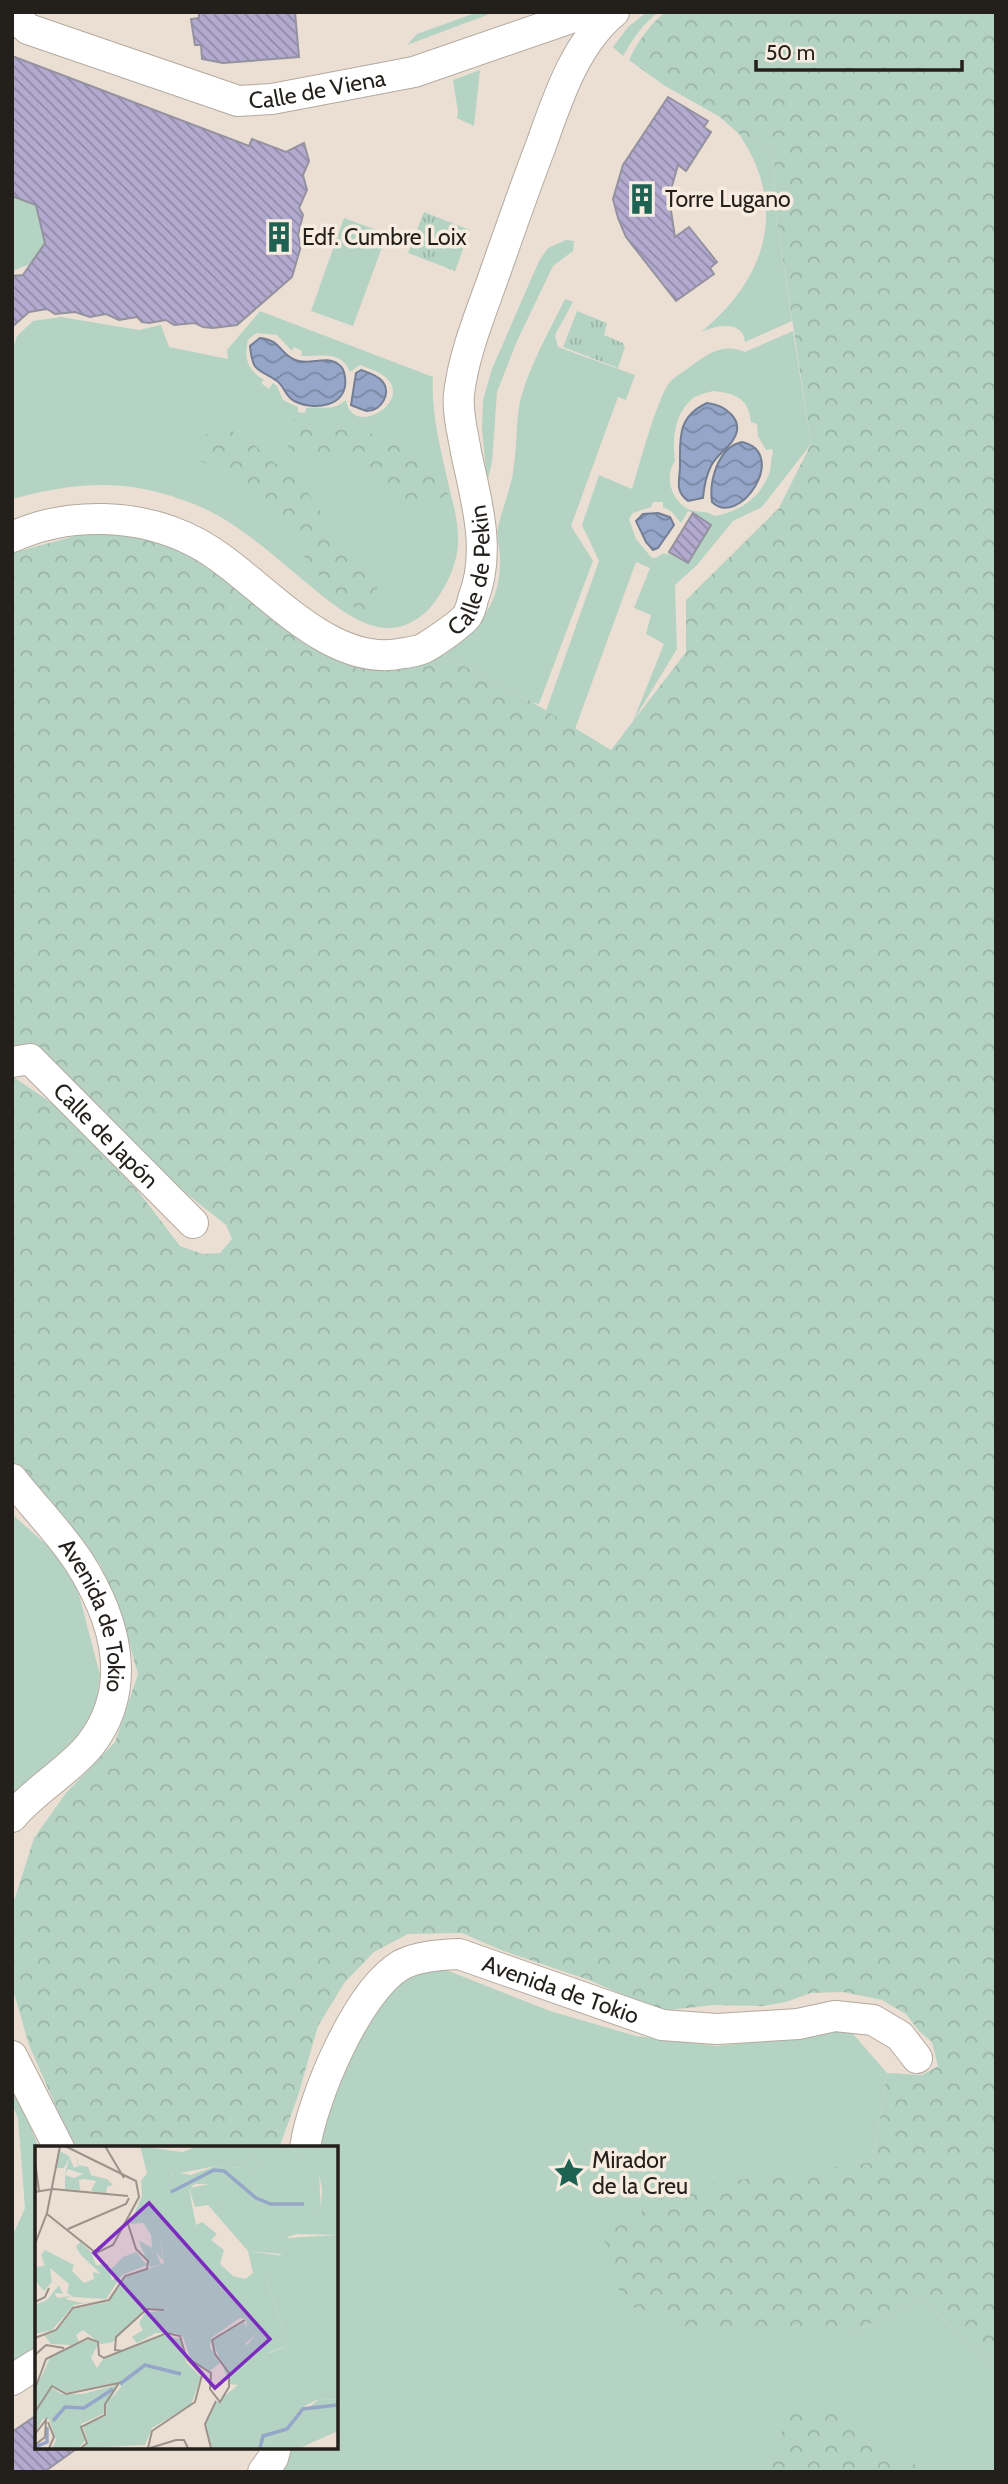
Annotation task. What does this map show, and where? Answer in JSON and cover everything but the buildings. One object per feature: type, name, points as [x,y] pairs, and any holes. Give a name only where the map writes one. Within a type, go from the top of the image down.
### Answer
[{"type":"street","name":"Calle de Viena","points":[[12,14],[27,29],[238,101],[272,99],[414,72],[588,12]]},
{"type":"street","name":"Calle de Pekin","points":[[12,537],[63,521],[102,518],[143,523],[171,531],[198,543],[237,569],[292,615],[336,644],[367,654],[390,657],[424,649],[467,616],[478,587],[483,552],[458,397],[468,352],[517,208],[562,89],[587,42],[614,12]]},
{"type":"street","name":"Calle de Japón","points":[[12,1062],[30,1059],[193,1223]]},
{"type":"street","name":"Avenida de Tokio","points":[[12,1479],[78,1561],[99,1597],[113,1635],[116,1673],[111,1711],[89,1746],[12,1818]]},
{"type":"street","name":"Avenida de Tokio","points":[[305,2146],[308,2129],[337,2054],[360,2007],[382,1979],[402,1964],[431,1956],[458,1954],[662,2025],[717,2029],[798,2024],[835,2017],[873,2020],[900,2036],[918,2058]]},
{"type":"street","points":[[12,2056],[58,2146]]},
{"type":"street","points":[[12,2380],[35,2365]]},
{"type":"street","points":[[263,2472],[273,2458],[275,2449]]},
{"type":"green space","points":[[478,12],[495,12],[407,45],[417,34]]},
{"type":"green space","points":[[647,12],[659,12],[643,26],[623,56],[613,47],[628,27]]},
{"type":"green space","points":[[666,12],[996,12],[996,2367],[922,2300],[846,2335],[707,2335],[623,2303],[603,2236],[679,2188],[873,2162],[887,2073],[922,2075],[938,2066],[932,2042],[906,2014],[882,2000],[843,1992],[811,1993],[786,2002],[763,2006],[714,2005],[660,2011],[589,1980],[501,1950],[462,1933],[408,1934],[374,1952],[345,1982],[318,2026],[298,2096],[280,2146],[73,2146],[29,2045],[12,1986],[14,1901],[34,1838],[66,1793],[115,1742],[138,1674],[122,1617],[100,1564],[26,1478],[12,1468],[12,1076],[56,1106],[138,1191],[180,1246],[203,1254],[220,1253],[232,1239],[226,1225],[173,1183],[38,1049],[12,1046],[12,553],[90,532],[141,535],[183,549],[392,667],[444,655],[532,702],[611,750],[686,652],[686,600],[779,508],[811,444],[775,207],[774,149],[739,134],[720,117],[665,86],[629,60],[654,22]]},
{"type":"green space","points":[[480,70],[474,126],[457,118],[453,80]]},
{"type":"green space","points":[[739,134],[774,149],[775,207],[792,321],[745,342],[743,335],[734,327],[721,326],[701,332],[741,289],[755,266],[763,241],[766,215],[763,189],[754,162]]},
{"type":"green space","points":[[12,196],[36,205],[45,243],[30,264],[12,271]]},
{"type":"green space","points":[[424,212],[470,230],[455,271],[408,253]]},
{"type":"green space","points":[[344,218],[387,234],[353,326],[311,311]]},
{"type":"green space","points":[[566,240],[574,241],[573,251],[553,266],[517,341],[497,392],[492,462],[487,483],[482,429],[483,400],[492,369],[539,261],[548,248]]},
{"type":"green space","points":[[565,299],[573,302],[555,335],[558,347],[635,375],[626,400],[618,397],[571,526],[593,561],[539,704],[444,655],[476,627],[491,605],[499,579],[498,527],[513,473],[520,401],[534,362]]},
{"type":"green space","points":[[260,311],[433,377],[435,419],[456,516],[458,545],[447,583],[424,614],[405,625],[391,628],[362,622],[331,602],[238,528],[209,511],[170,496],[126,486],[104,485],[60,489],[12,499],[12,352],[17,336],[33,321],[61,317],[139,330],[161,325],[169,347],[228,359],[227,350]],"holes":[[[256,333],[277,335],[292,351],[294,347],[302,351],[301,356],[336,357],[350,372],[360,365],[381,374],[391,384],[393,394],[389,404],[370,416],[359,417],[351,412],[346,400],[331,407],[306,408],[305,413],[298,412],[298,407],[283,400],[277,386],[273,383],[269,389],[261,383],[264,380],[248,363],[248,340]]]},
{"type":"green space","points":[[577,311],[607,323],[604,335],[623,343],[625,347],[618,368],[563,347]]},
{"type":"green space","points":[[793,331],[811,444],[762,507],[733,521],[697,565],[675,585],[677,649],[633,721],[664,644],[646,634],[651,615],[634,608],[650,568],[636,562],[575,729],[546,711],[599,561],[582,525],[599,475],[632,489],[654,417],[670,382],[701,359],[721,349],[745,352]],"holes":[[[713,391],[734,395],[744,402],[751,422],[757,424],[758,436],[766,450],[772,449],[773,453],[769,474],[754,497],[733,511],[715,516],[682,505],[674,494],[670,480],[675,461],[676,428],[681,412],[694,398]],[[653,502],[663,502],[663,507],[672,512],[681,523],[688,511],[692,513],[667,555],[664,553],[655,558],[651,557],[636,539],[629,519],[633,513],[651,507]]]},
{"type":"green space","points":[[288,418],[324,427],[359,430],[420,448],[439,475],[448,494],[422,508],[393,492],[358,466],[324,452],[293,454],[280,434]]},
{"type":"green space","points":[[217,423],[247,439],[276,464],[295,474],[344,546],[369,568],[385,607],[366,615],[337,595],[309,564],[266,498],[235,477],[200,461],[198,443]]},
{"type":"green space","points":[[12,1514],[50,1548],[77,1587],[100,1675],[95,1713],[62,1755],[12,1797]]},
{"type":"green space","points":[[431,1964],[550,2011],[636,2036],[717,2046],[809,2036],[848,2028],[887,2073],[873,2162],[802,2173],[846,2335],[922,2300],[996,2367],[996,2472],[930,2472],[789,2414],[767,2472],[280,2472],[286,2449],[338,2449],[338,2146],[317,2146],[331,2099],[380,1991]]},
{"type":"green space","points":[[12,2081],[38,2146],[35,2146],[35,2347],[12,2362],[12,2237],[25,2208],[18,2118],[12,2104]]},
{"type":"green space","points":[[832,2400],[907,2461],[930,2472],[767,2472],[788,2414]]},
{"type":"water","points":[[260,338],[272,341],[300,362],[328,360],[340,365],[345,377],[342,395],[320,406],[302,404],[291,399],[280,383],[255,366],[250,346]]},
{"type":"water","points":[[361,370],[378,377],[385,385],[384,400],[372,410],[365,411],[351,405],[356,373]]},
{"type":"water","points":[[707,403],[727,410],[732,415],[737,426],[736,433],[711,466],[703,498],[688,501],[681,493],[679,485],[682,429],[690,415]]},
{"type":"water","points":[[742,442],[756,449],[761,460],[761,473],[746,498],[735,506],[723,508],[712,502],[714,475],[721,458],[734,445]]},
{"type":"water","points":[[658,513],[670,517],[674,525],[658,548],[653,550],[636,521],[643,514]]},
{"type":"place","name":"Torre Lugano","points":[[642,199]]},
{"type":"place","name":"Edf. Cumbre Loix","points":[[279,237]]},
{"type":"place","name":"Mirador de la Creu","points":[[569,2173]]}]
